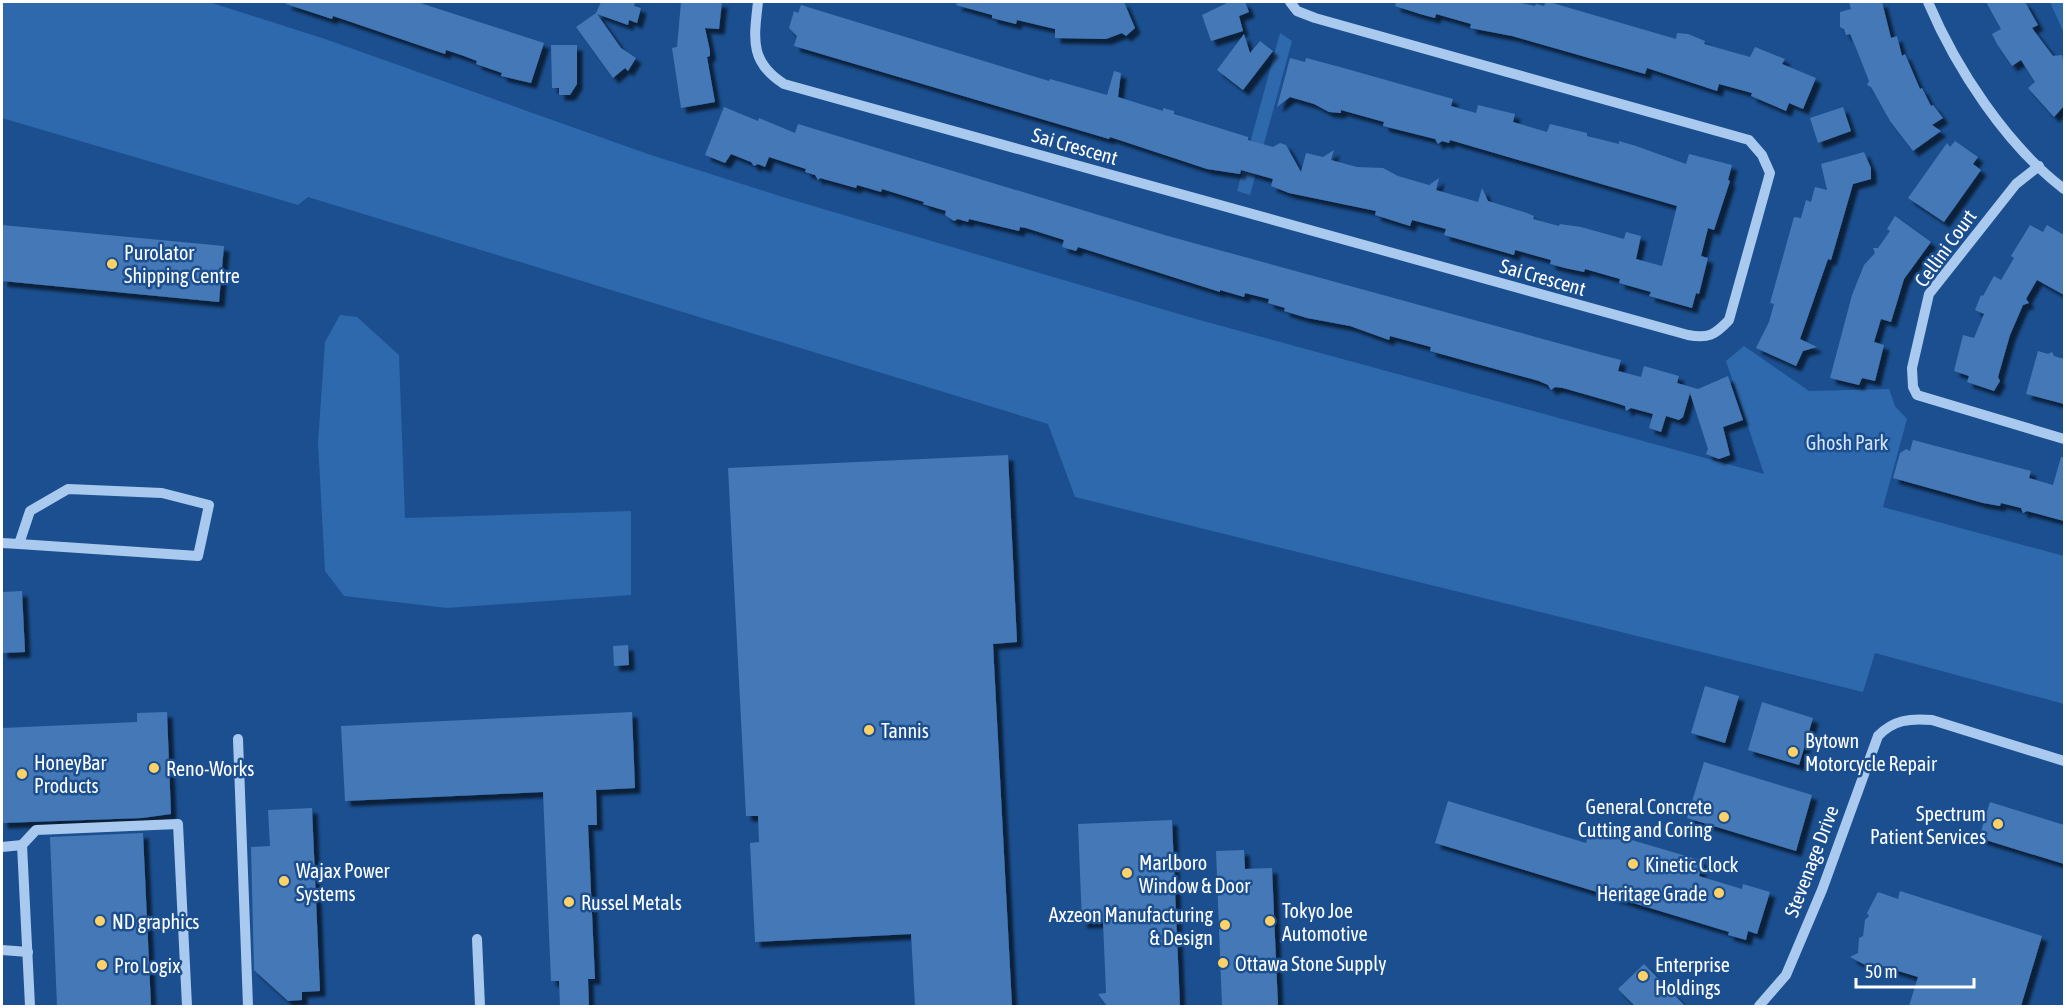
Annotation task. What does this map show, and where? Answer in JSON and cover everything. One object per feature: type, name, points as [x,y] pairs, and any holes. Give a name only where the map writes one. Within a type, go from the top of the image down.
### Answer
[{"type":"street","name":"Sai Crescent","points":[[758,2],[754,35],[760,65],[769,75],[784,84],[1688,335],[1704,338],[1716,334],[1729,320],[1770,173],[1762,155],[1749,140],[1316,18],[1298,11],[1290,2]]},
{"type":"street","points":[[1928,2],[1976,94],[2039,166],[2064,189]]},
{"type":"street","name":"Cellini Court","points":[[2039,166],[2016,184],[1929,294],[1912,368],[1913,387],[1917,394],[2064,439]]},
{"type":"street","points":[[2,543],[198,556],[209,505],[162,493],[68,489],[30,512],[19,544]]},
{"type":"street","name":"Stevenage Drive","points":[[1759,1006],[1786,975],[1822,890],[1878,736],[1889,725],[1914,718],[1932,720],[2064,761]]},
{"type":"street","points":[[238,739],[248,1006]]},
{"type":"street","points":[[2,847],[22,845],[36,830],[178,824],[187,1006]]},
{"type":"street","points":[[22,845],[30,1006]]},
{"type":"street","points":[[477,939],[480,1006]]},
{"type":"street","points":[[2,950],[28,952]]},
{"type":"green space","name":"Ghosh Park","points":[[2,2],[209,2],[325,39],[648,154],[786,198],[1196,319],[1764,474],[1726,361],[1744,346],[1809,391],[1889,389],[1895,406],[1907,419],[1883,507],[2064,556],[2064,704],[1875,653],[1863,692],[1075,497],[1048,424],[308,197],[298,205],[2,118]]},
{"type":"green space","points":[[2050,2],[2064,2],[2064,33],[2063,31]]},
{"type":"green space","points":[[1280,33],[1292,41],[1250,195],[1237,191]]},
{"type":"green space","points":[[340,315],[357,317],[399,355],[405,518],[631,511],[631,595],[447,608],[344,596],[325,571],[318,442],[325,342]]},
{"type":"building","points":[[286,2],[417,2],[544,43],[531,83],[501,76],[502,73],[476,64],[477,61],[446,50],[445,54],[333,16],[332,19],[286,4]]},
{"type":"building","points":[[601,2],[635,2],[634,6],[641,8],[637,23],[629,20],[628,25],[597,14],[621,48],[636,58],[628,71],[625,68],[613,78],[576,27],[596,13]]},
{"type":"building","points":[[681,2],[722,2],[719,29],[705,28],[710,51],[710,56],[707,57],[715,102],[681,108],[672,48],[677,47]]},
{"type":"building","points":[[957,2],[1124,2],[1135,28],[1126,36],[1122,33],[1106,39],[1055,38],[1055,29],[1017,20],[1016,24],[992,18],[992,15],[956,5]]},
{"type":"building","points":[[1229,2],[1245,2],[1249,12],[1239,16],[1243,31],[1211,41],[1202,15]]},
{"type":"building","points":[[1396,2],[1517,2],[1544,6],[1546,2],[1549,2],[1676,39],[1677,33],[1688,34],[1705,41],[1704,44],[1750,57],[1755,47],[1785,59],[1782,64],[1816,78],[1803,109],[1789,103],[1786,111],[1751,96],[1752,93],[1719,84],[1717,91],[1647,68],[1645,74],[1512,36],[1470,28],[1471,24],[1436,14],[1435,18],[1420,14],[1395,6]]},
{"type":"building","points":[[1849,2],[1882,2],[1891,38],[1897,36],[1902,56],[1905,54],[1920,89],[1922,88],[1931,106],[1933,105],[1943,118],[1932,125],[1941,131],[1913,151],[1890,121],[1871,87],[1867,85],[1869,81],[1850,34],[1846,35],[1844,29],[1840,27],[1840,12],[1851,9]]},
{"type":"building","points":[[1986,2],[2025,2],[2038,25],[2032,28],[2053,56],[2062,55],[2064,106],[2054,117],[2028,88],[2035,82],[2021,60],[2012,66],[1997,44],[1992,34],[2001,29]]},
{"type":"building","points":[[801,5],[1049,81],[1050,79],[1107,95],[1114,71],[1121,73],[1118,97],[1163,111],[1163,108],[1174,111],[1174,114],[1248,137],[1248,140],[1273,147],[1280,143],[1286,145],[1301,172],[1306,153],[1323,157],[1334,150],[1331,160],[1357,167],[1383,168],[1398,176],[1429,185],[1439,178],[1436,190],[1478,202],[1482,188],[1488,201],[1527,213],[1534,216],[1533,219],[1559,226],[1560,224],[1581,227],[1624,239],[1626,232],[1641,236],[1636,259],[1662,266],[1677,206],[1450,140],[1449,143],[1442,141],[1438,144],[1435,139],[1383,126],[1384,122],[1341,110],[1341,113],[1329,112],[1314,104],[1290,97],[1277,107],[1290,58],[1305,62],[1306,58],[1453,99],[1451,106],[1476,113],[1478,105],[1515,114],[1513,122],[1547,132],[1550,124],[1587,133],[1587,136],[1636,146],[1686,164],[1689,154],[1732,165],[1728,180],[1730,181],[1714,230],[1708,228],[1701,256],[1708,258],[1699,294],[1696,293],[1692,308],[1649,296],[1651,292],[1619,283],[1620,279],[1585,269],[1584,272],[1550,264],[1551,260],[1515,250],[1514,255],[1444,235],[1446,229],[1412,220],[1410,226],[1375,215],[1376,211],[1289,193],[1271,186],[1273,179],[1241,170],[1240,174],[1207,169],[1110,137],[1109,139],[794,46],[797,36],[789,28],[794,11],[798,13]]},
{"type":"building","points":[[1244,34],[1250,53],[1260,41],[1273,51],[1243,90],[1217,70]]},
{"type":"building","points":[[551,45],[577,45],[577,84],[570,95],[559,95],[559,88],[552,88]]},
{"type":"building","points":[[724,107],[795,133],[798,124],[1168,236],[1621,360],[1618,371],[1641,377],[1644,366],[1679,376],[1677,383],[1698,389],[1728,376],[1743,420],[1723,427],[1730,455],[1719,459],[1706,454],[1708,449],[1690,393],[1683,417],[1679,420],[1666,416],[1661,432],[1649,428],[1653,414],[1631,408],[1626,411],[1625,406],[1563,388],[1555,387],[1551,390],[1548,385],[1539,381],[1430,351],[1431,347],[1390,336],[1389,340],[1350,326],[1307,318],[1268,303],[1269,299],[1245,293],[1244,297],[1220,290],[1220,292],[1078,247],[1076,251],[1062,247],[1064,240],[1026,228],[1020,227],[1019,231],[969,219],[968,222],[958,219],[954,221],[945,215],[946,211],[923,204],[924,202],[882,189],[881,192],[857,185],[856,188],[820,178],[818,180],[815,175],[805,172],[806,169],[769,157],[765,167],[758,164],[754,166],[751,162],[731,154],[725,163],[705,155]]},
{"type":"building","points":[[1843,107],[1851,131],[1818,143],[1810,118]]},
{"type":"building","points":[[1955,141],[1978,157],[1973,164],[1981,170],[1944,222],[1908,198],[1947,143],[1950,147]]},
{"type":"building","points":[[1864,152],[1871,168],[1871,179],[1853,184],[1831,260],[1828,259],[1800,339],[1817,347],[1803,351],[1796,366],[1756,348],[1769,322],[1774,304],[1770,303],[1794,217],[1801,218],[1806,200],[1811,202],[1815,187],[1827,190],[1821,164]]},
{"type":"building","points":[[1895,216],[1931,242],[1904,279],[1891,322],[1881,319],[1874,342],[1884,345],[1875,381],[1862,378],[1859,385],[1830,378],[1852,295],[1864,265],[1875,253],[1873,248],[1878,248],[1890,231],[1887,229]]},
{"type":"building","name":"Purolator Shipping Centre","points":[[2,225],[224,246],[219,302],[2,281]]},
{"type":"building","points":[[2030,225],[2043,232],[2047,225],[2064,235],[2064,295],[2037,280],[2026,299],[2029,303],[2023,305],[2010,335],[1998,377],[2000,381],[1994,391],[1967,382],[1969,376],[1954,371],[1963,335],[1974,338],[1984,314],[1975,310],[1981,295],[1983,296],[1994,276],[2001,280],[2014,258],[2011,256]]},
{"type":"building","points":[[2038,351],[2048,354],[2052,352],[2054,356],[2064,359],[2064,404],[2026,394]]},
{"type":"building","points":[[1913,440],[2031,471],[2029,478],[2053,485],[2061,457],[2064,457],[2064,521],[2027,511],[2023,513],[2021,508],[2001,503],[2000,506],[1983,503],[1893,478],[1900,453],[1906,449],[1910,451]]},
{"type":"building","name":"Tannis","points":[[1008,455],[1017,642],[993,644],[1012,1006],[915,1006],[911,934],[755,942],[750,843],[759,842],[758,816],[746,816],[728,468]]},
{"type":"building","points":[[22,591],[25,652],[2,653],[2,592]]},
{"type":"building","points":[[628,645],[629,665],[614,666],[613,646]]},
{"type":"building","points":[[1705,686],[1739,696],[1725,743],[1691,733]]},
{"type":"building","points":[[1762,702],[1813,718],[1799,765],[1748,750]]},
{"type":"building","points":[[167,712],[171,814],[142,818],[2,823],[2,728],[137,722],[137,713]]},
{"type":"building","name":"Russel Metals","points":[[632,712],[635,788],[596,790],[597,825],[588,825],[595,979],[588,979],[589,1006],[560,1006],[559,981],[551,981],[543,792],[345,801],[341,726]]},
{"type":"building","points":[[1704,762],[1812,795],[1796,851],[1687,818]]},
{"type":"building","points":[[1448,801],[1586,843],[1591,828],[1703,861],[1699,876],[1742,889],[1743,884],[1770,892],[1757,934],[1748,931],[1746,940],[1728,935],[1729,932],[1435,843]]},
{"type":"building","points":[[1990,802],[2064,825],[2064,864],[1979,838]]},
{"type":"building","name":"Wajax Power Systems","points":[[312,808],[320,991],[302,992],[302,1000],[288,1001],[254,970],[251,847],[270,846],[268,810]]},
{"type":"building","name":"Marlboro Window & Door","points":[[1172,820],[1180,1006],[1107,1006],[1098,994],[1106,993],[1103,922],[1082,923],[1078,824]]},
{"type":"building","points":[[143,833],[151,1006],[57,1006],[50,837]]},
{"type":"building","points":[[1244,850],[1245,869],[1272,868],[1278,1006],[1222,1006],[1216,851]]},
{"type":"building","points":[[1900,891],[2042,936],[2021,1006],[1909,1006],[1918,977],[1875,964],[1869,967],[1850,957],[1858,953],[1859,938],[1863,936],[1865,920],[1869,916],[1867,913],[1878,892],[1898,899]]},
{"type":"building","name":"Enterprise Holdings","points":[[1644,964],[1685,1006],[1635,1006],[1618,989]]},
{"type":"place","name":"Purolator Shipping Centre","points":[[112,264]]},
{"type":"place","name":"Tannis","points":[[869,730]]},
{"type":"place","name":"Bytown Motorcycle Repair","points":[[1793,752]]},
{"type":"place","name":"Reno-Works","points":[[154,768]]},
{"type":"place","name":"HoneyBar Products","points":[[22,774]]},
{"type":"place","name":"General Concrete Cutting and Coring","points":[[1724,817]]},
{"type":"place","name":"Spectrum Patient Services","points":[[1998,824]]},
{"type":"place","name":"Kinetic Clock","points":[[1633,864]]},
{"type":"place","name":"Marlboro Window & Door","points":[[1127,873]]},
{"type":"place","name":"Wajax Power Systems","points":[[284,881]]},
{"type":"place","name":"Heritage Grade","points":[[1719,893]]},
{"type":"place","name":"Russel Metals","points":[[569,902]]},
{"type":"place","name":"ND graphics","points":[[100,921]]},
{"type":"place","name":"Tokyo Joe Automotive","points":[[1270,921]]},
{"type":"place","name":"Axzeon Manufacturing & Design","points":[[1225,925]]},
{"type":"place","name":"Ottawa Stone Supply","points":[[1223,963]]},
{"type":"place","name":"Pro Logix","points":[[102,965]]},
{"type":"place","name":"Enterprise Holdings","points":[[1643,976]]}]
